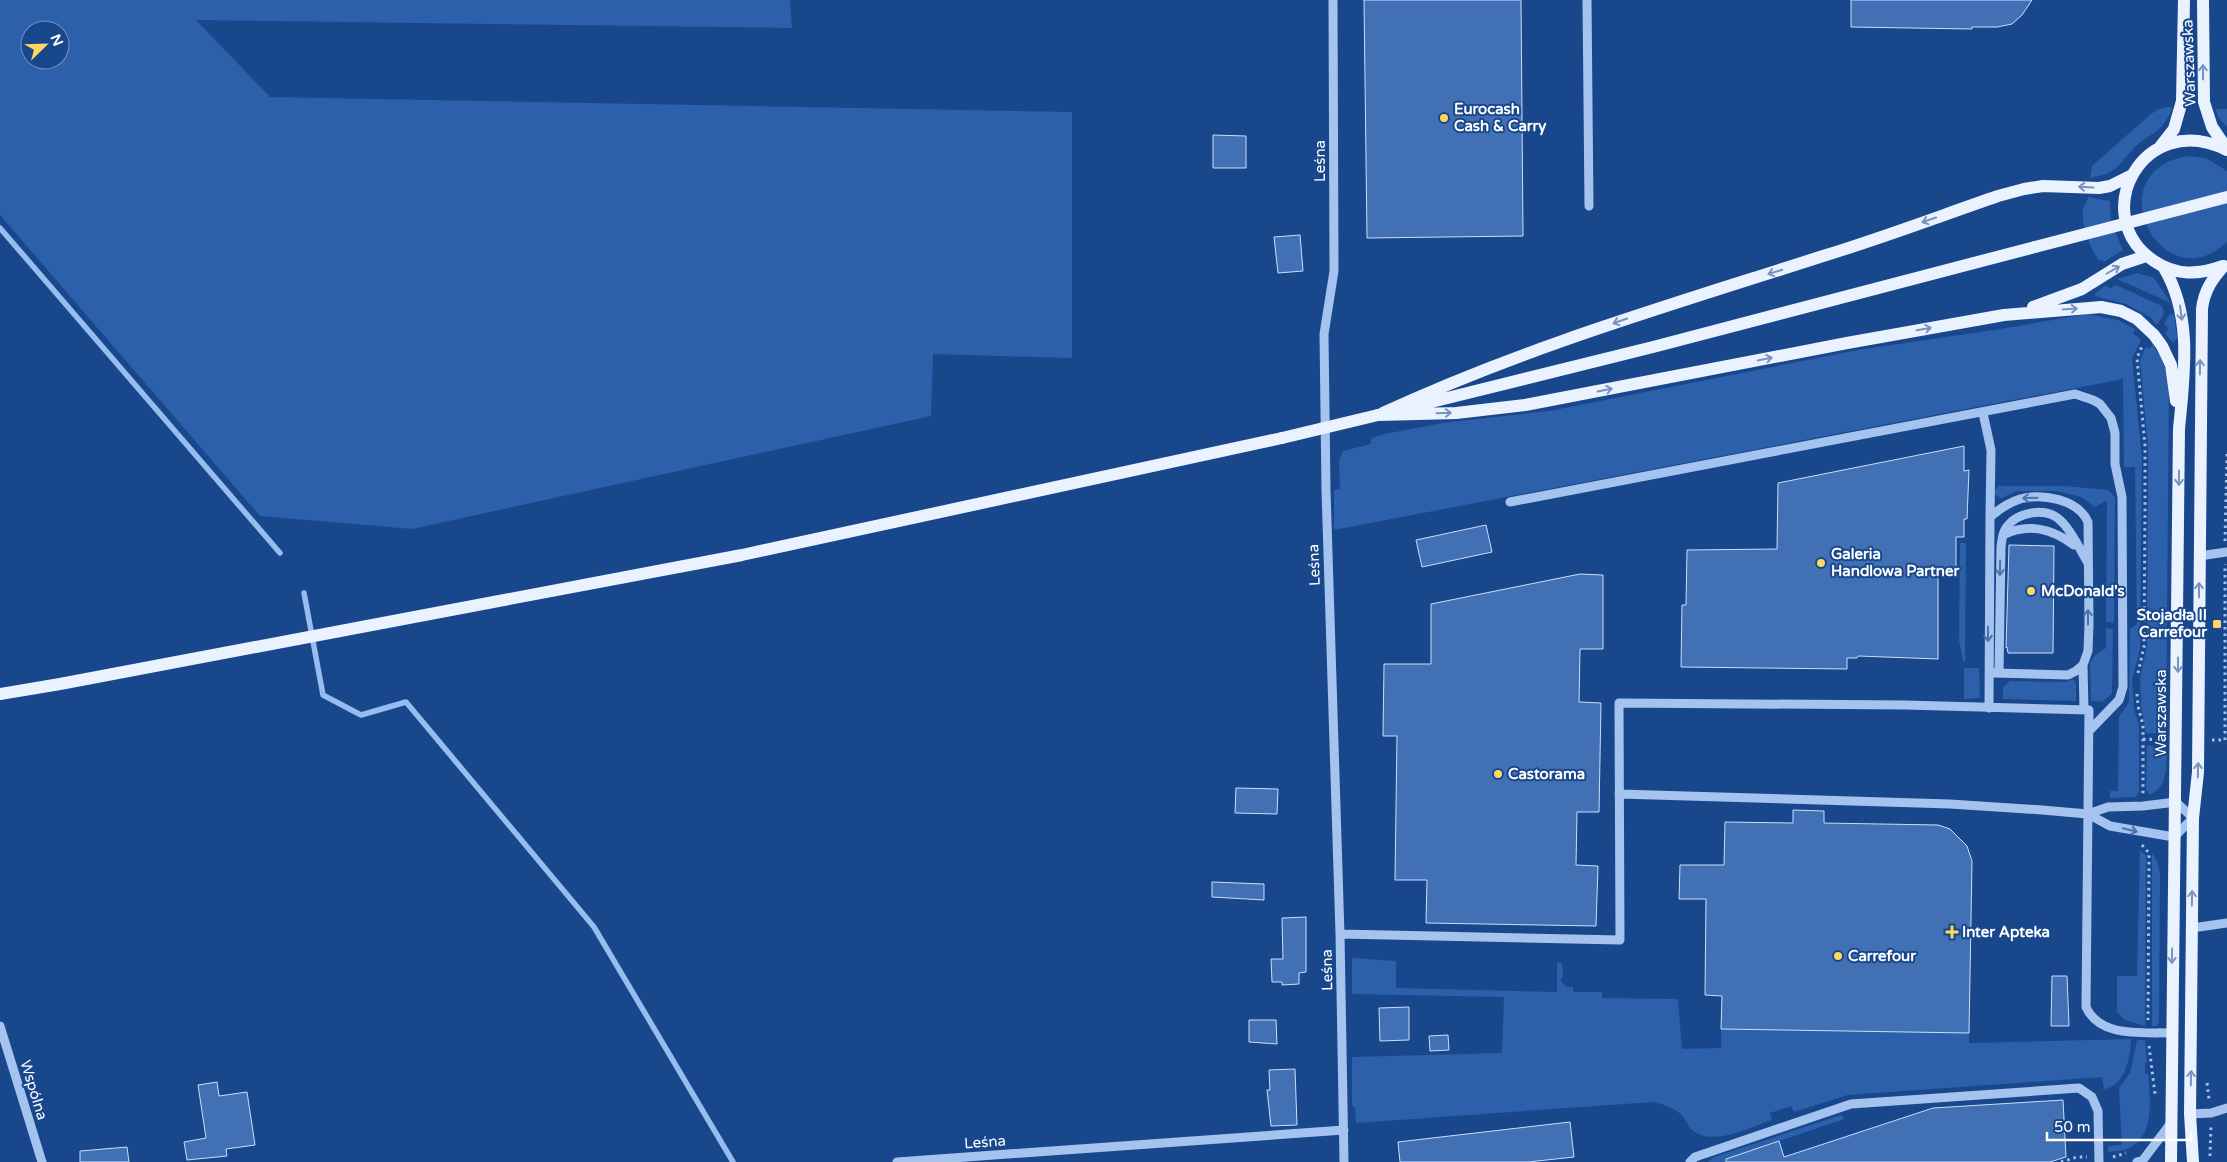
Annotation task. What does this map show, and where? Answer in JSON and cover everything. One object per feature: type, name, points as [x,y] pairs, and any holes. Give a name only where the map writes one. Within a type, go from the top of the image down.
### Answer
[{"type":"main road","name":"Warszawska","points":[[2160,147],[2174,128],[2182,102],[2184,0]]},
{"type":"main road","name":"Warszawska","points":[[2203,0],[2204,102],[2212,127],[2227,150]]},
{"type":"main road","points":[[2226,265],[2204,273],[2191,273],[2164,268],[2146,256],[2134,242],[2127,225],[2124,206],[2127,188],[2132,175],[2139,164],[2160,147],[2177,141],[2194,140],[2211,142],[2227,150]]},
{"type":"main road","points":[[1378,415],[1446,383],[1511,358],[1647,312],[1825,256],[1998,196],[2042,186],[2099,188],[2110,186],[2132,175]]},
{"type":"main road","points":[[0,694],[742,555],[1282,438],[1662,345],[2227,197]]},
{"type":"main road","points":[[2004,315],[2066,296],[2082,289],[2122,264],[2146,256]]},
{"type":"main road","points":[[2193,1162],[2190,1114],[2193,818],[2198,772],[2202,301],[2213,277],[2226,265]]},
{"type":"main road","name":"Warszawska","points":[[2164,268],[2174,285],[2179,302],[2182,324],[2184,383],[2179,429],[2171,1162]]},
{"type":"main road","points":[[1378,415],[1456,413],[1525,405],[2004,315],[2101,307],[2120,311],[2136,319],[2154,335],[2169,360],[2174,377],[2179,429]]},
{"type":"street","name":"Leśna","points":[[1333,0],[1334,271],[1324,334],[1326,560],[1340,934],[1344,1162]]},
{"type":"street","points":[[1587,0],[1589,206]]},
{"type":"street","points":[[1510,502],[2075,394],[2093,400],[2107,411],[2113,425],[2114,464],[2122,497],[2123,686],[2119,700],[2088,731]]},
{"type":"street","points":[[1983,413],[1991,450],[1989,708]]},
{"type":"street","points":[[1990,517],[2000,508],[2022,498],[2044,498],[2071,503],[2082,510],[2088,522],[2088,651],[2083,665],[2084,710]]},
{"type":"street","points":[[1999,673],[2003,535],[2008,526],[2023,515],[2048,514],[2062,521],[2088,564]]},
{"type":"street","points":[[2003,535],[2022,528],[2044,529],[2061,536],[2079,548]]},
{"type":"street","points":[[2199,556],[2226,552]]},
{"type":"street","points":[[1988,673],[2068,675],[2083,665]]},
{"type":"street","points":[[1340,934],[1620,940],[1619,703],[2089,710],[2086,1007],[2090,1017],[2106,1028],[2127,1032],[2171,1034]]},
{"type":"street","points":[[1619,794],[1950,804],[2088,814],[2108,807],[2143,806],[2176,802],[2193,818],[2174,837],[2110,826],[2088,814]]},
{"type":"street","points":[[2192,928],[2227,923]]},
{"type":"street","name":"Wspólna","points":[[0,1026],[42,1162]]},
{"type":"street","points":[[1690,1162],[1695,1158],[1851,1104],[2079,1088],[2092,1097],[2098,1111],[2100,1160]]},
{"type":"street","points":[[2190,1114],[2211,1113],[2227,1108]]},
{"type":"street","points":[[2137,1162],[2143,1160],[2171,1123]]},
{"type":"street","name":"Leśna","points":[[897,1162],[1344,1130]]},
{"type":"path","points":[[2136,679],[2144,647],[2145,507],[2145,446],[2137,358],[2144,344],[2148,341]]},
{"type":"path","points":[[2209,740],[2225,740],[2227,454]]},
{"type":"path","points":[[2136,686],[2138,706],[2143,725],[2143,795]]},
{"type":"path","points":[[2143,739],[2166,740]]},
{"type":"path","points":[[2142,842],[2142,847],[2149,852],[2148,1032],[2155,1096]]},
{"type":"path","points":[[2206,1078],[2211,1113],[2210,1162]]},
{"type":"path","points":[[2060,1162],[2076,1157],[2100,1160],[2133,1150]]},
{"type":"shaded area","points":[[0,0],[790,0],[792,28],[196,20],[270,97],[1072,112],[1072,358],[933,354],[931,416],[412,529],[260,516],[0,215]]},
{"type":"shaded area","points":[[2171,107],[2172,110],[2159,129],[2134,148],[2112,171],[2090,178],[2092,166],[2151,114]]},
{"type":"shaded area","points":[[2216,109],[2227,109],[2227,127],[2218,117]]},
{"type":"shaded area","points":[[2189,156],[2206,158],[2227,171],[2227,242],[2203,257],[2180,257],[2161,246],[2148,227],[2142,206],[2146,184],[2161,166]]},
{"type":"shaded area","points":[[2088,197],[2110,201],[2111,222],[2123,250],[2104,262],[2102,260],[2099,261],[2096,256],[2085,230],[2083,210]]},
{"type":"shaded area","points":[[2137,273],[2154,278],[2171,303],[2117,279]]},
{"type":"shaded area","points":[[2106,285],[2110,289],[2116,285],[2162,306],[2164,314],[2157,325],[2150,317],[2126,304],[2095,296]]},
{"type":"shaded area","points":[[2087,314],[2118,320],[2135,329],[2133,333],[2141,340],[2132,358],[2142,458],[2140,649],[2132,680],[2134,709],[2139,725],[2139,792],[2136,797],[2110,798],[2110,791],[2118,791],[2119,717],[2129,702],[2130,629],[2137,624],[2135,467],[2124,467],[2123,379],[1334,530],[1334,490],[1340,489],[1339,461],[1343,451],[1371,444],[1371,439],[1380,435],[1442,423],[1549,411],[1858,350]]},
{"type":"shaded area","points":[[2174,314],[2177,338],[2173,343],[2165,333],[2169,329],[2164,324],[2169,315]]},
{"type":"shaded area","points":[[2153,345],[2161,358],[2169,380],[2166,734],[2146,733],[2141,705],[2140,678],[2147,646],[2148,448],[2140,360],[2146,346],[2148,349]]},
{"type":"shaded area","points":[[1999,486],[2064,486],[2108,490],[2115,497],[2114,623],[2106,622],[2107,500],[2095,507],[2081,497],[2057,491],[2017,491],[2001,498],[1995,495],[1994,491]]},
{"type":"shaded area","points":[[1960,543],[1966,543],[1965,662],[1963,661],[1959,640]]},
{"type":"shaded area","points":[[2106,628],[2113,629],[2112,694],[2102,702],[2091,701],[2090,663],[2096,654],[2106,648]]},
{"type":"shaded area","points":[[1964,668],[1979,668],[1980,698],[1964,699]]},
{"type":"shaded area","points":[[2073,679],[2076,684],[2076,701],[2003,699],[2003,687],[2010,681],[2066,682]]},
{"type":"shaded area","points":[[2147,745],[2167,750],[2163,782],[2150,795],[2146,790]]},
{"type":"shaded area","points":[[2140,851],[2146,855],[2145,1026],[2125,1020],[2117,1012],[2117,976],[2137,976]]},
{"type":"shaded area","points":[[2152,853],[2157,861],[2160,874],[2159,1022],[2157,1026],[2152,1026]]},
{"type":"shaded area","points":[[1352,958],[1396,961],[1396,988],[1557,992],[1557,963],[1562,963],[1563,977],[1560,980],[1566,987],[1573,987],[1573,992],[1602,992],[1602,998],[1678,999],[1682,1049],[1721,1048],[1721,1029],[1969,1033],[1969,1043],[2131,1039],[2131,1046],[2128,1062],[2122,1077],[2111,1087],[2104,1089],[2102,1077],[1848,1095],[1794,1112],[1791,1106],[1770,1113],[1772,1120],[1719,1137],[1708,1137],[1699,1134],[1690,1128],[1684,1118],[1674,1109],[1653,1102],[1356,1123],[1355,1108],[1352,1105],[1352,1057],[1502,1053],[1504,997],[1352,994]]},
{"type":"shaded area","points":[[2137,1040],[2145,1040],[2147,1063],[2145,1063],[2145,1073],[2148,1074],[2150,1093],[2147,1124],[2139,1141],[2131,1147],[2108,1152],[2108,1146],[2122,1145],[2119,1088],[2130,1073]]},
{"type":"shaded area","points":[[1841,1115],[1844,1119],[1729,1158],[1730,1162],[1708,1162],[1714,1157]]},
{"type":"building","name":"Eurocash Cash & Carry","points":[[1364,0],[1521,0],[1523,236],[1367,238]]},
{"type":"building","points":[[1851,0],[2032,0],[2022,15],[2012,24],[1997,27],[1972,27],[1972,29],[1851,27]]},
{"type":"building","points":[[1213,135],[1246,136],[1246,168],[1213,168]]},
{"type":"building","points":[[1300,235],[1303,271],[1278,273],[1274,237]]},
{"type":"building","name":"Galeria Handlowa Partner","points":[[1964,446],[1964,471],[1969,470],[1967,519],[1964,519],[1964,537],[1956,537],[1956,575],[1938,575],[1938,659],[1858,656],[1857,658],[1847,658],[1847,669],[1681,667],[1682,605],[1686,605],[1687,550],[1777,549],[1778,483]]},
{"type":"building","points":[[1486,525],[1492,552],[1422,567],[1416,540]]},
{"type":"building","name":"McDonald's","points":[[2009,545],[2054,546],[2053,653],[2008,653],[2006,648]]},
{"type":"building","name":"Castorama","points":[[1580,574],[1603,575],[1603,649],[1580,649],[1579,702],[1601,703],[1599,812],[1577,812],[1576,865],[1598,866],[1596,926],[1426,923],[1427,880],[1395,880],[1397,736],[1383,736],[1384,664],[1431,664],[1431,604]]},
{"type":"building","points":[[1236,788],[1278,789],[1277,814],[1235,813]]},
{"type":"building","name":"Carrefour","points":[[1793,810],[1824,811],[1824,823],[1938,825],[1950,829],[1967,846],[1972,861],[1969,1033],[1721,1029],[1722,996],[1705,995],[1706,899],[1679,899],[1680,865],[1724,865],[1725,822],[1793,823]]},
{"type":"building","points":[[1212,882],[1264,884],[1264,900],[1212,897]]},
{"type":"building","points":[[1306,917],[1306,972],[1299,973],[1299,984],[1282,985],[1282,982],[1272,982],[1271,959],[1283,959],[1282,918]]},
{"type":"building","points":[[2052,976],[2067,976],[2069,1026],[2051,1026]]},
{"type":"building","points":[[1409,1007],[1409,1040],[1380,1041],[1379,1008]]},
{"type":"building","points":[[1249,1020],[1276,1020],[1277,1044],[1249,1042]]},
{"type":"building","points":[[1448,1035],[1449,1050],[1430,1051],[1429,1036]]},
{"type":"building","points":[[1295,1069],[1297,1125],[1271,1126],[1267,1090],[1270,1090],[1269,1070]]},
{"type":"building","points":[[217,1082],[219,1096],[247,1092],[255,1145],[226,1149],[227,1156],[187,1160],[184,1142],[206,1138],[198,1085]]},
{"type":"building","points":[[2063,1100],[2066,1157],[2050,1162],[1726,1162],[1726,1159],[1779,1141],[1784,1157],[1933,1108]]},
{"type":"building","points":[[1570,1122],[1574,1157],[1528,1162],[1400,1162],[1398,1142]]},
{"type":"building","points":[[127,1147],[129,1162],[80,1162],[80,1151]]},
{"type":"waterway","points":[[0,228],[280,553]]},
{"type":"waterway","points":[[304,593],[323,695],[361,715],[406,702],[594,927],[733,1162]]},
{"type":"place","name":"Eurocash Cash & Carry","points":[[1444,118]]},
{"type":"place","name":"Galeria Handlowa Partner","points":[[1821,563]]},
{"type":"place","name":"McDonald's","points":[[2031,591]]},
{"type":"place","name":"Stojadła II Carrefour","points":[[2217,624]]},
{"type":"place","name":"Castorama","points":[[1498,774]]},
{"type":"place","name":"Inter Apteka","points":[[1952,932]]},
{"type":"place","name":"Carrefour","points":[[1838,956]]}]
